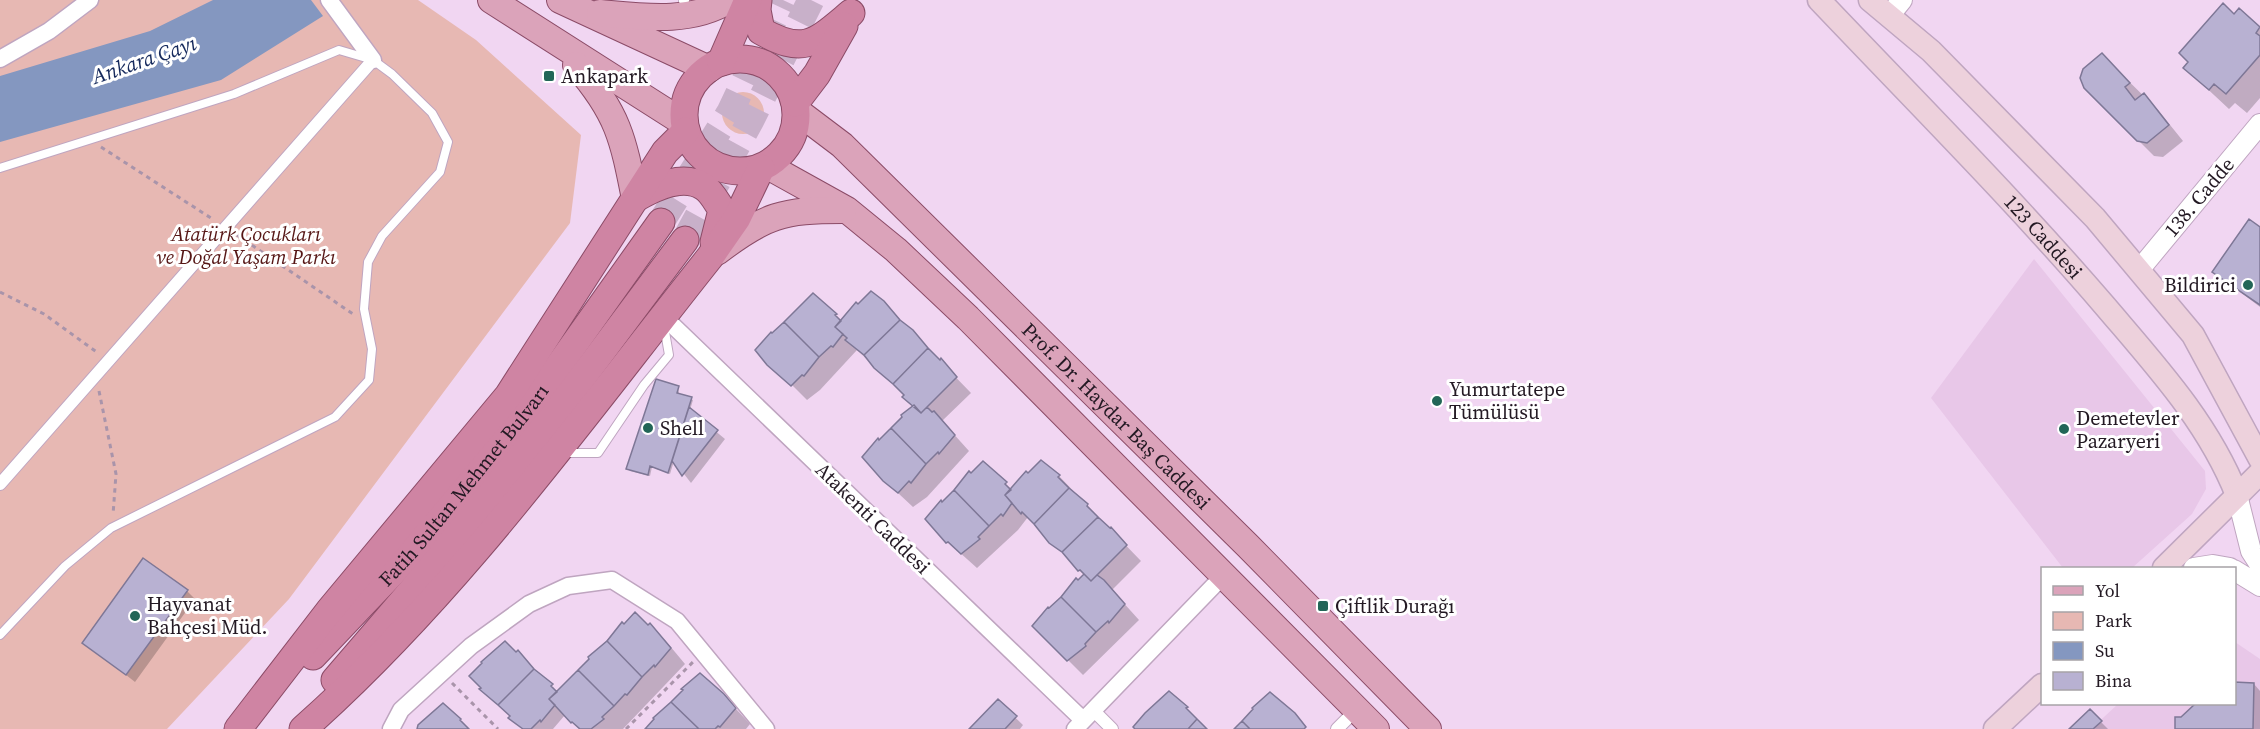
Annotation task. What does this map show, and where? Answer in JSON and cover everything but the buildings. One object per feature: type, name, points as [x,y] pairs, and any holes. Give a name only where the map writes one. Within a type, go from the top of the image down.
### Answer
[{"type":"highway","points":[[715,65],[747,60],[771,68],[784,79],[796,107],[795,129],[788,146],[776,159],[763,167],[744,172],[727,171],[711,164],[698,154],[685,127],[685,104],[692,86],[715,65],[748,0]]},
{"type":"highway","points":[[758,0],[757,10],[761,31],[782,43],[815,43],[854,7]]},
{"type":"highway","points":[[796,107],[854,7]]},
{"type":"highway","points":[[238,729],[336,602],[508,396],[665,152],[685,127]]},
{"type":"highway","points":[[303,729],[360,679],[454,577],[710,257],[737,218],[763,167]]},
{"type":"highway","points":[[635,199],[658,186],[670,183],[693,182],[706,188],[722,210],[710,257]]},
{"type":"highway","name":"Fatih Sultan Mehmet Bulvarı","points":[[243,729],[410,554],[528,409],[661,222]]},
{"type":"highway","name":"Fatih Sultan Mehmet Bulvarı","points":[[293,729],[433,566],[534,440],[685,240]]},
{"type":"main road","points":[[491,0],[685,127]]},
{"type":"main road","points":[[572,5],[641,16],[680,16],[704,12],[729,0]]},
{"type":"main road","name":"123 Caddesi","points":[[1819,0],[2043,234],[2182,396],[2225,465],[2237,495]]},
{"type":"main road","points":[[1870,0],[1896,8],[1931,51],[2095,218],[2193,335],[2260,459]]},
{"type":"main road","points":[[572,5],[715,65]]},
{"type":"main road","points":[[560,46],[601,93],[616,120],[635,199]]},
{"type":"main road","name":"Prof. Dr. Haydar Baş Caddesi","points":[[796,107],[842,145],[1248,546],[1428,729]]},
{"type":"main road","name":"Prof. Dr. Haydar Baş Caddesi","points":[[763,167],[847,210],[896,250],[968,318],[1376,729]]},
{"type":"main road","points":[[710,257],[747,229],[775,215],[801,210],[847,210]]},
{"type":"main road","points":[[2165,567],[2260,472]]},
{"type":"main road","points":[[1995,729],[2041,687]]},
{"type":"street","points":[[0,59],[49,31],[90,0]]},
{"type":"street","points":[[0,484],[95,378],[224,226],[374,60],[329,0]]},
{"type":"street","name":"138. Cadde","points":[[2139,270],[2260,124]]},
{"type":"street","name":"Atakenti Caddesi","points":[[663,316],[1083,720]]},
{"type":"street","points":[[2237,495],[2251,551],[2260,565]]},
{"type":"street","points":[[2204,567],[2222,567]]},
{"type":"street","points":[[2236,571],[2260,586]]},
{"type":"street","points":[[1112,729],[1083,720],[1224,575]]},
{"type":"street","points":[[391,729],[401,710],[471,646],[530,604],[568,586],[612,580],[677,621],[765,729]]},
{"type":"street","points":[[1337,729],[1357,709]]},
{"type":"lane","points":[[0,168],[234,94],[339,50],[374,60],[432,113],[448,142],[440,172],[382,236],[368,262],[364,309],[372,349],[369,380],[335,417],[111,528],[65,566],[0,635]]},
{"type":"path","points":[[0,292],[44,314],[109,361]]},
{"type":"path","points":[[95,378],[106,418],[116,474],[111,528]]},
{"type":"path","points":[[626,729],[703,652]]},
{"type":"path","points":[[442,673],[498,729]]},
{"type":"shaded area","name":"Demetevler Pazaryeri","points":[[2034,259],[2205,471],[2206,489],[2192,514],[2133,567],[2062,567],[1931,398]]},
{"type":"shaded area","points":[[2236,643],[2260,659],[2260,729],[2091,729],[2117,705],[2236,705]]},
{"type":"green space","name":"Atatürk Çocukları ve Doğal Yaşam Parkı","points":[[0,0],[418,0],[476,40],[581,135],[570,223],[289,599],[167,729],[0,729]]},
{"type":"green space","points":[[743,92],[751,93],[758,98],[763,105],[763,121],[758,128],[751,133],[743,134],[735,133],[728,128],[723,121],[722,113],[723,105],[728,98],[735,93]]},
{"type":"water","name":"Ankara Çayı","points":[[213,0],[311,0],[323,16],[221,80],[0,142],[0,76],[150,31]]},
{"type":"tunnel","points":[[661,222],[730,112],[783,0]]},
{"type":"tunnel","points":[[685,240],[751,120],[811,0]]},
{"type":"place","name":"Ankapark","points":[[549,76]]},
{"type":"place","name":"Bildirici","points":[[2248,285]]},
{"type":"place","name":"Yumurtatepe Tümülüsü","points":[[1437,401]]},
{"type":"place","name":"Shell","points":[[648,428]]},
{"type":"place","name":"Demetevler Pazaryeri","points":[[2064,429]]},
{"type":"place","name":"Çiftlik Durağı","points":[[1323,606]]},
{"type":"place","name":"Hayvanat Bahçesi Müd.","points":[[135,616]]}]
